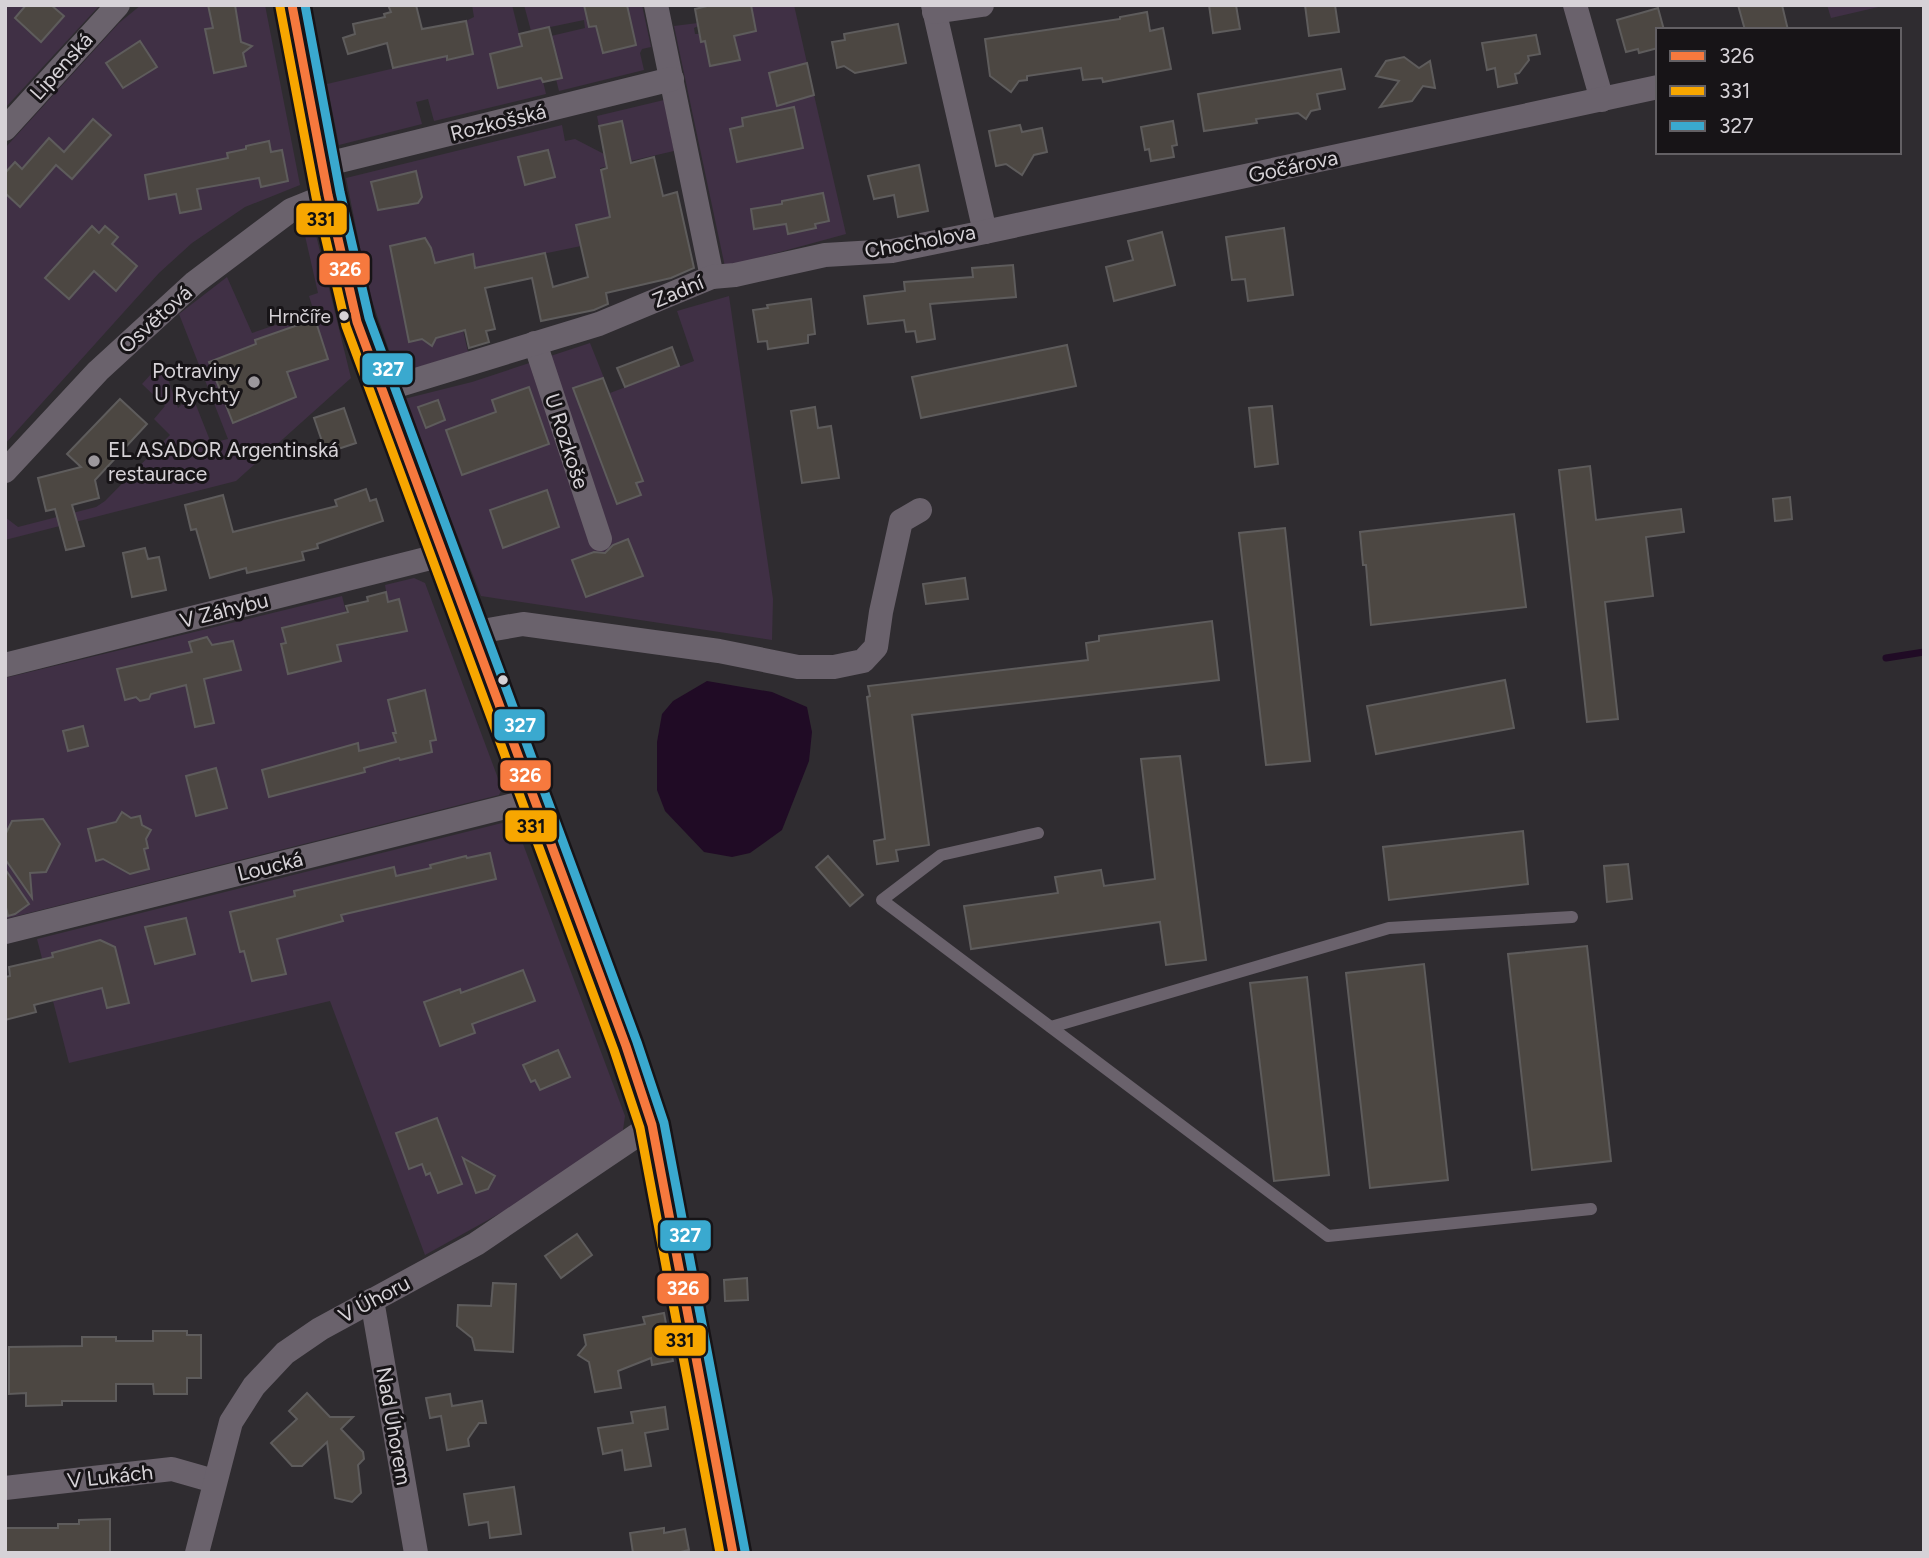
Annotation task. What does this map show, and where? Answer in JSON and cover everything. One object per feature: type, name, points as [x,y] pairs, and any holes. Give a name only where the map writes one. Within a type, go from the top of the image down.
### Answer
[{"type":"street","name":"Lipenská","points":[[5,129],[118,5]]},
{"type":"street","points":[[292,5],[328,195],[356,322],[626,1046],[652,1125],[733,1553]]},
{"type":"street","name":"Zadní","points":[[382,392],[599,324],[712,277],[656,5]]},
{"type":"street","points":[[933,9],[982,5]]},
{"type":"street","points":[[1575,5],[1602,100]]},
{"type":"street","name":"Chocholova","points":[[712,277],[735,275],[825,255],[892,251],[985,232],[933,9]]},
{"type":"street","name":"Rozkošská","points":[[323,165],[672,79]]},
{"type":"street","name":"Gočárova","points":[[985,232],[1656,87]]},
{"type":"street","name":"Osvětová","points":[[5,471],[98,372],[194,283],[291,211],[328,195]]},
{"type":"street","name":"U Rozkoše","points":[[535,343],[600,538]]},
{"type":"street","points":[[471,633],[523,624],[719,651],[798,667],[834,667],[863,661],[876,647],[901,521],[920,510]]},
{"type":"street","name":"V Záhybu","points":[[5,665],[442,555]]},
{"type":"street","name":"Loucká","points":[[5,932],[534,800]]},
{"type":"street","name":"V Úhoru","points":[[197,1553],[231,1422],[254,1386],[285,1353],[320,1329],[476,1244],[652,1125]]},
{"type":"street","name":"Nad Úhorem","points":[[372,1300],[416,1553]]},
{"type":"street","name":"V Lukách","points":[[5,1488],[172,1469],[214,1481]]},
{"type":"lane","points":[[1038,833],[941,855],[882,900],[1328,1236],[1591,1209]]},
{"type":"lane","points":[[1051,1027],[1389,928],[1572,917]]},
{"type":"shaded area","points":[[5,5],[100,5],[5,108]]},
{"type":"shaded area","points":[[141,5],[208,5],[210,12],[238,5],[265,5],[300,185],[245,207],[192,243],[159,273],[5,444],[5,148],[119,23]]},
{"type":"shaded area","points":[[472,5],[512,5],[520,37],[533,40],[546,94],[434,121],[428,99],[416,102],[422,124],[339,145],[327,84],[429,60],[444,44],[448,60],[472,54],[466,21],[474,17]]},
{"type":"shaded area","points":[[524,5],[642,5],[651,47],[642,49],[640,53],[644,70],[559,91],[556,79],[562,78],[551,36],[585,28],[584,20],[531,31]]},
{"type":"shaded area","points":[[751,5],[794,5],[807,63],[769,73],[804,98],[814,95],[846,234],[725,267],[674,26],[698,23],[694,28],[695,34],[700,34],[701,42],[705,41],[711,66],[740,60],[732,36],[756,31]]},
{"type":"shaded area","points":[[1827,5],[1887,5],[1831,18]]},
{"type":"shaded area","points":[[664,100],[674,151],[600,168],[604,186],[628,181],[620,215],[576,225],[581,246],[475,268],[472,254],[447,260],[468,352],[409,370],[402,368],[392,359],[369,292],[346,178],[562,125],[565,141],[575,139],[604,154],[627,148],[622,121],[599,126],[597,116]]},
{"type":"shaded area","points":[[303,227],[315,231],[351,378],[236,481],[5,540],[5,517],[18,527],[96,507],[170,435],[154,419],[165,406],[142,384],[162,362],[178,408],[192,395],[211,443],[228,439],[179,314],[227,277],[252,333],[314,312],[309,296],[318,293]]},
{"type":"shaded area","points":[[729,296],[773,599],[772,640],[481,596],[404,399],[472,382],[590,343],[604,378],[574,389],[616,411],[610,393],[694,361],[677,311]],"holes":[[[620,423],[626,435],[595,446]]]},
{"type":"shaded area","points":[[414,578],[425,583],[502,789],[499,795],[5,919],[5,678],[342,596],[351,632],[364,629],[375,639],[407,631],[399,600],[388,602],[385,585]]},
{"type":"shaded area","points":[[707,681],[772,692],[807,707],[812,732],[809,761],[782,830],[750,853],[732,857],[704,852],[665,811],[657,790],[657,742],[662,714],[673,701]]},
{"type":"shaded area","points":[[506,822],[517,828],[625,1116],[623,1130],[549,1186],[425,1255],[330,1001],[69,1063],[37,939]]},
{"type":"building","points":[[26,5],[51,5],[64,16],[41,42],[15,18]]},
{"type":"building","points":[[208,5],[235,5],[241,42],[252,46],[243,53],[246,66],[214,73],[205,29],[213,28]]},
{"type":"building","points":[[388,5],[416,5],[422,29],[466,21],[473,54],[447,60],[447,56],[393,68],[387,43],[348,54],[343,38],[355,34],[353,24],[385,17],[384,14],[391,12]]},
{"type":"building","points":[[584,5],[627,5],[636,45],[603,53],[596,26],[589,27]]},
{"type":"building","points":[[711,5],[751,5],[756,31],[734,36],[740,60],[710,66],[705,41],[701,42],[695,9]]},
{"type":"building","points":[[1209,5],[1236,5],[1240,29],[1213,33]]},
{"type":"building","points":[[1305,5],[1335,5],[1339,32],[1309,36]]},
{"type":"building","points":[[1738,5],[1782,5],[1788,28],[1744,28]]},
{"type":"building","points":[[1658,8],[1663,28],[1656,28],[1656,49],[1639,53],[1638,49],[1626,52],[1617,20]]},
{"type":"building","points":[[1147,12],[1150,31],[1163,28],[1171,69],[1103,82],[1102,78],[1083,80],[1081,68],[1027,76],[1027,80],[1019,81],[1011,92],[990,76],[985,39],[1120,19]]},
{"type":"building","points":[[898,24],[906,63],[855,73],[844,66],[837,68],[832,42],[845,40],[844,34]]},
{"type":"building","points":[[549,27],[562,78],[543,82],[541,78],[498,88],[490,54],[522,46],[519,34]]},
{"type":"building","points":[[1536,35],[1540,54],[1528,56],[1529,60],[1519,73],[1515,74],[1517,83],[1498,87],[1495,68],[1487,70],[1482,43]]},
{"type":"building","points":[[140,41],[157,67],[123,88],[106,63]]},
{"type":"building","points":[[1404,57],[1419,68],[1430,61],[1435,88],[1423,86],[1412,101],[1380,107],[1399,81],[1376,76],[1386,61]]},
{"type":"building","points":[[807,63],[814,95],[777,106],[769,73]]},
{"type":"building","points":[[1341,69],[1345,89],[1317,94],[1320,109],[1311,111],[1306,119],[1298,113],[1256,119],[1257,123],[1204,131],[1198,94]]},
{"type":"building","points":[[794,107],[803,148],[737,162],[730,129],[743,126],[742,118]]},
{"type":"building","points":[[93,119],[111,135],[72,179],[56,165],[20,207],[5,193],[5,173],[15,162],[22,169],[49,138],[64,152]]},
{"type":"building","points":[[622,121],[631,163],[654,157],[663,196],[677,192],[694,268],[671,278],[606,293],[608,304],[594,310],[541,321],[532,278],[485,288],[495,329],[486,331],[489,342],[469,348],[465,330],[436,338],[432,346],[422,339],[409,342],[390,246],[425,238],[435,263],[473,254],[475,268],[545,253],[553,287],[588,277],[576,225],[610,217],[601,170],[607,168],[599,126]]},
{"type":"building","points":[[1173,121],[1177,145],[1172,146],[1174,157],[1151,161],[1149,149],[1145,150],[1141,127]]},
{"type":"building","points":[[1020,125],[1022,132],[1042,128],[1047,152],[1034,155],[1022,175],[1006,164],[996,166],[989,131]]},
{"type":"building","points":[[269,141],[271,152],[282,150],[288,181],[261,187],[259,178],[197,189],[201,209],[180,213],[176,194],[149,199],[145,175],[228,158],[227,153]]},
{"type":"building","points":[[548,150],[555,177],[525,185],[518,157]]},
{"type":"building","points":[[919,165],[928,211],[898,217],[894,195],[874,199],[868,176]]},
{"type":"building","points":[[416,171],[422,197],[418,203],[378,210],[371,182]]},
{"type":"building","points":[[823,193],[829,221],[815,224],[816,228],[788,234],[786,224],[754,229],[751,209]]},
{"type":"building","points":[[92,226],[99,233],[105,226],[118,237],[112,244],[137,266],[116,291],[94,271],[69,299],[45,278]]},
{"type":"building","points":[[1284,228],[1293,295],[1248,301],[1245,279],[1232,280],[1226,237]]},
{"type":"building","points":[[1162,232],[1175,285],[1114,301],[1106,267],[1133,260],[1128,241]]},
{"type":"building","points":[[1013,265],[1016,297],[930,304],[935,339],[917,342],[915,331],[906,332],[904,320],[868,324],[864,296],[905,291],[904,282],[973,277],[972,268]]},
{"type":"building","points":[[811,299],[815,334],[808,335],[808,343],[768,349],[767,341],[758,342],[753,310],[768,308],[767,305]]},
{"type":"building","name":"Potraviny U Rychty","points":[[315,319],[328,359],[287,372],[296,397],[233,423],[209,362],[256,344],[255,340]]},
{"type":"building","points":[[1067,345],[1076,386],[921,418],[912,377]]},
{"type":"building","points":[[672,347],[679,366],[625,387],[617,368]]},
{"type":"building","points":[[603,378],[643,481],[636,483],[641,495],[617,504],[573,388]]},
{"type":"building","points":[[529,387],[549,444],[462,475],[446,430],[496,412],[492,400]]},
{"type":"building","name":"EL ASADOR Argentinská restaurace","points":[[120,399],[147,424],[95,480],[99,498],[72,505],[84,546],[66,550],[55,509],[46,511],[38,478],[81,467],[67,454]]},
{"type":"building","points":[[438,400],[445,420],[426,428],[418,407]]},
{"type":"building","points":[[1272,406],[1278,464],[1255,467],[1249,408]]},
{"type":"building","points":[[815,407],[818,428],[831,426],[839,478],[802,483],[791,411]]},
{"type":"building","points":[[344,408],[356,443],[326,453],[314,418]]},
{"type":"building","points":[[1590,466],[1596,520],[1681,509],[1684,532],[1646,537],[1653,596],[1605,602],[1618,719],[1587,722],[1559,470]]},
{"type":"building","points":[[366,489],[370,501],[376,499],[383,521],[317,544],[318,548],[302,552],[304,560],[247,573],[246,568],[210,578],[196,529],[191,530],[185,505],[223,495],[233,532],[337,506],[335,500]]},
{"type":"building","points":[[547,490],[559,527],[503,548],[490,510]]},
{"type":"building","points":[[1790,497],[1792,519],[1775,521],[1773,499]]},
{"type":"building","points":[[1514,514],[1526,607],[1371,625],[1360,532]]},
{"type":"building","points":[[1285,528],[1310,761],[1266,765],[1239,533]]},
{"type":"building","points":[[628,539],[643,576],[586,597],[572,560],[594,552],[605,553],[613,545]]},
{"type":"building","points":[[145,548],[148,559],[159,557],[166,590],[132,597],[123,553]]},
{"type":"building","points":[[965,578],[968,599],[926,604],[923,584]]},
{"type":"building","points":[[386,592],[388,602],[399,599],[407,631],[337,645],[341,661],[288,674],[281,644],[286,643],[282,628],[348,612],[346,606],[368,601],[367,597]]},
{"type":"building","points":[[1212,621],[1219,680],[912,715],[929,845],[896,850],[898,861],[877,864],[874,841],[885,839],[867,697],[870,696],[868,686],[1088,660],[1086,643],[1099,641],[1099,636]]},
{"type":"building","points":[[207,637],[212,645],[233,641],[241,670],[204,679],[214,723],[195,727],[186,685],[151,694],[149,699],[140,701],[136,697],[125,700],[117,669],[192,652],[189,642]]},
{"type":"building","points":[[1505,680],[1514,728],[1376,754],[1367,706]]},
{"type":"building","points":[[425,690],[436,740],[430,741],[432,752],[400,760],[399,758],[364,768],[365,772],[269,797],[262,770],[358,743],[359,751],[396,742],[388,700]]},
{"type":"building","points":[[83,726],[88,746],[68,751],[63,731]]},
{"type":"building","points":[[1180,756],[1206,960],[1166,965],[1160,922],[971,949],[964,906],[1058,893],[1055,877],[1101,870],[1104,886],[1155,879],[1141,759]]},
{"type":"building","points":[[216,768],[227,808],[196,816],[186,776]]},
{"type":"building","points":[[122,812],[131,818],[140,816],[142,825],[151,830],[146,839],[148,848],[144,849],[149,869],[130,874],[103,859],[96,861],[88,829],[116,822]]},
{"type":"building","points":[[43,819],[60,844],[46,872],[30,873],[32,898],[5,859],[5,835],[12,821]]},
{"type":"building","points":[[1523,831],[1528,884],[1389,900],[1383,847]]},
{"type":"building","points":[[490,853],[496,879],[341,915],[343,921],[277,939],[286,974],[252,981],[244,951],[240,952],[230,912],[295,896],[294,891],[394,867],[396,876],[466,856],[467,858]]},
{"type":"building","points":[[828,856],[863,895],[850,906],[816,867]]},
{"type":"building","points":[[1628,864],[1632,899],[1607,902],[1604,866]]},
{"type":"building","points":[[5,869],[29,904],[8,916],[5,903]]},
{"type":"building","points":[[186,918],[195,954],[155,964],[145,927]]},
{"type":"building","points":[[100,940],[115,947],[129,1003],[107,1008],[102,988],[34,1005],[36,1012],[5,1020],[5,977],[10,976],[9,967],[53,957],[52,953]]},
{"type":"building","points":[[1587,946],[1611,1161],[1532,1170],[1508,954]]},
{"type":"building","points":[[1424,964],[1448,1180],[1370,1188],[1346,973]]},
{"type":"building","points":[[523,970],[535,1001],[472,1024],[475,1033],[440,1046],[424,1002],[460,989],[461,993]]},
{"type":"building","points":[[1307,977],[1329,1175],[1274,1181],[1250,983]]},
{"type":"building","points":[[558,1050],[570,1077],[540,1090],[535,1080],[531,1082],[523,1065]]},
{"type":"building","points":[[437,1118],[462,1184],[438,1193],[430,1173],[426,1175],[422,1164],[409,1169],[396,1133]]},
{"type":"building","points":[[463,1158],[495,1176],[488,1189],[476,1193]]},
{"type":"building","points":[[577,1234],[592,1255],[561,1278],[545,1256]]},
{"type":"building","points":[[747,1278],[748,1300],[725,1301],[724,1280]]},
{"type":"building","points":[[493,1283],[516,1284],[513,1352],[475,1350],[472,1338],[457,1326],[458,1305],[491,1306]]},
{"type":"building","points":[[664,1313],[673,1361],[652,1365],[651,1358],[618,1371],[621,1388],[595,1392],[589,1362],[578,1355],[586,1345],[584,1335],[645,1324],[643,1317]]},
{"type":"building","points":[[153,1331],[187,1331],[187,1335],[201,1335],[201,1378],[187,1378],[187,1394],[154,1394],[153,1384],[116,1384],[116,1401],[62,1401],[62,1405],[26,1406],[26,1393],[9,1394],[9,1347],[82,1346],[82,1337],[153,1341]]},
{"type":"building","points":[[307,1393],[330,1417],[353,1417],[341,1429],[363,1452],[364,1459],[358,1465],[361,1493],[352,1502],[335,1498],[327,1442],[302,1466],[292,1466],[271,1443],[297,1419],[289,1411]]},
{"type":"building","points":[[450,1394],[452,1406],[482,1401],[486,1423],[479,1423],[468,1439],[469,1446],[447,1450],[441,1416],[430,1418],[426,1398]]},
{"type":"building","points":[[665,1407],[668,1429],[645,1433],[651,1466],[625,1470],[622,1450],[603,1454],[598,1428],[633,1423],[631,1412]]},
{"type":"building","points":[[514,1487],[521,1534],[490,1538],[488,1522],[469,1525],[464,1494]]},
{"type":"building","points":[[110,1519],[110,1553],[5,1553],[5,1528],[58,1528],[58,1524],[79,1524],[79,1520]]},
{"type":"building","points":[[664,1528],[664,1533],[685,1529],[689,1550],[676,1553],[633,1553],[630,1533]]},
{"type":"waterway","points":[[1886,658],[1924,652]]},
{"type":"transit line","name":"326","points":[[292,5],[328,195],[357,322],[626,1046],[652,1125],[733,1553]]},
{"type":"transit line","name":"327","points":[[305,5],[340,192],[369,318],[637,1042],[664,1123],[745,1551]]},
{"type":"transit line","name":"331","points":[[280,7],[316,197],[346,326],[614,1050],[640,1128],[720,1553]]},
{"type":"place","name":"Hrnčíře","points":[[344,316]]},
{"type":"place","name":"Potraviny U Rychty","points":[[254,382]]},
{"type":"place","name":"EL ASADOR Argentinská restaurace","points":[[94,461]]}]
